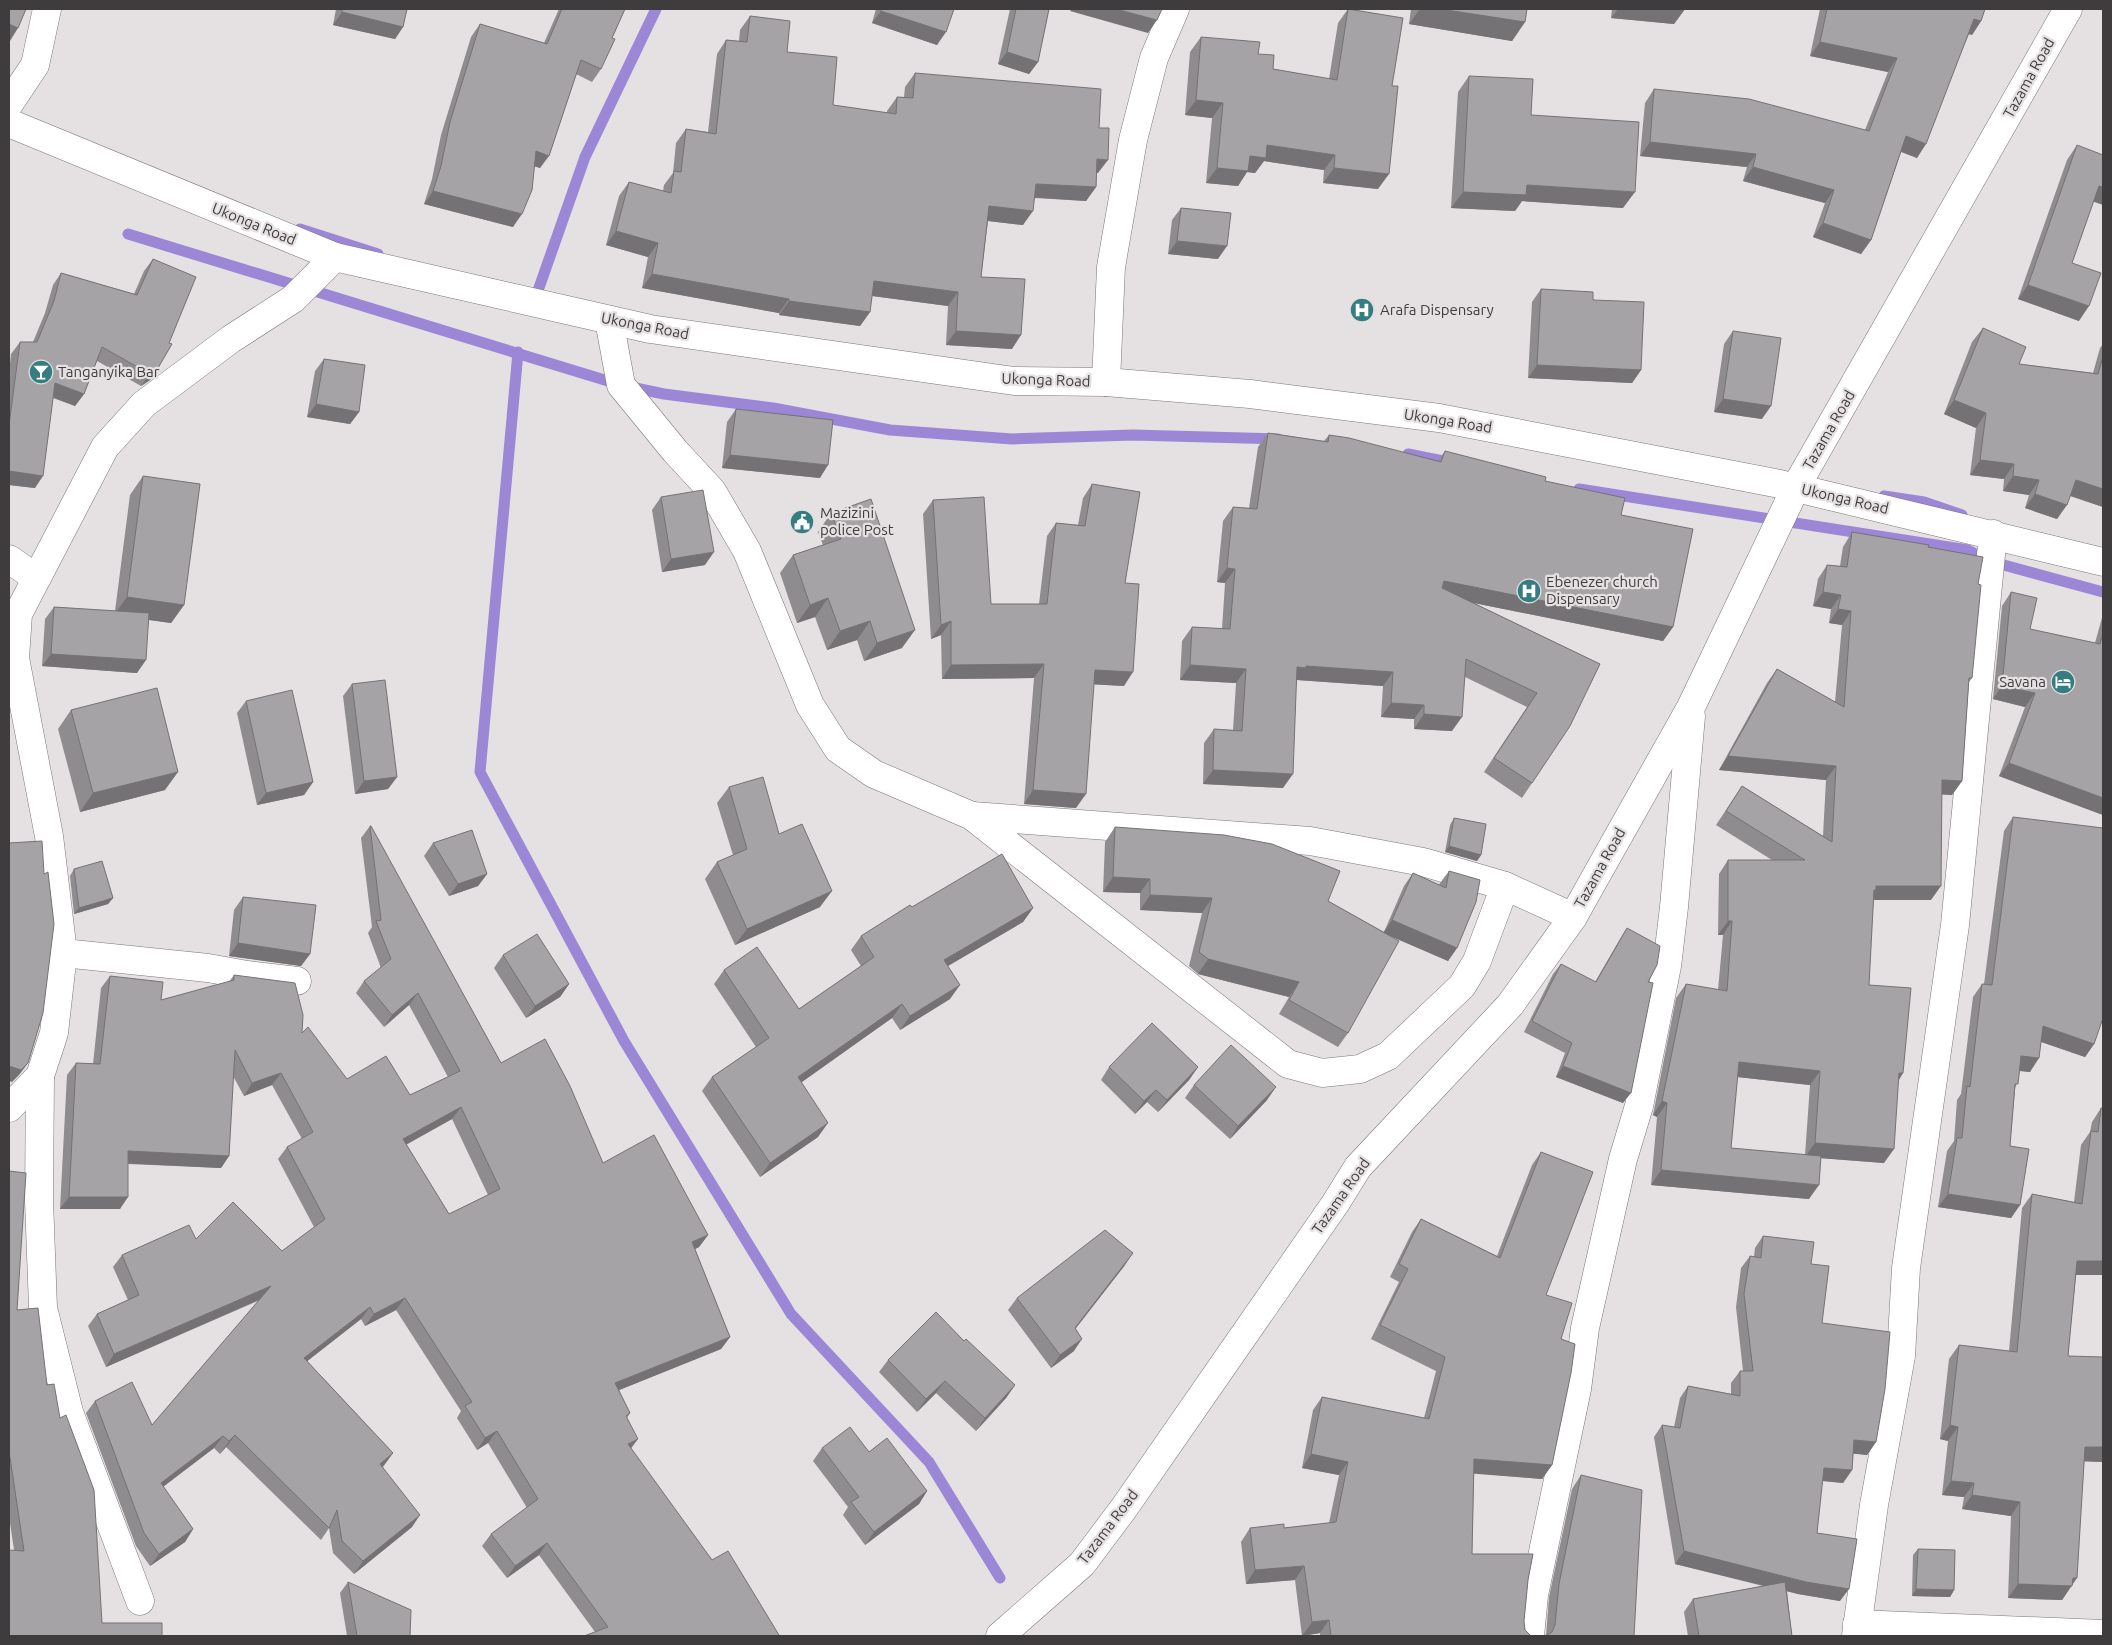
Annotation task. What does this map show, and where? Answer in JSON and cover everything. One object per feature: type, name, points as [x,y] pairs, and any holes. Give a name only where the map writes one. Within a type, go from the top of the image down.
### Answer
[{"type":"street","points":[[9,104],[34,64],[47,9]]},
{"type":"street","points":[[1106,382],[1110,267],[1133,140],[1154,58],[1174,9]]},
{"type":"street","name":"Tazama Road","points":[[1000,1636],[1082,1564],[1130,1500],[1329,1212],[1358,1166],[1510,1005],[1573,916],[1691,707],[1796,487],[2068,9]]},
{"type":"street","name":"Ukonga Road","points":[[9,123],[335,258],[650,329],[1014,381],[1106,382],[1250,394],[1438,418],[1796,487],[2103,562]]},
{"type":"street","points":[[9,145],[33,134]]},
{"type":"street","points":[[140,1601],[68,1412],[43,1308],[39,1200],[40,1076],[54,1033],[61,985],[63,953],[49,836],[15,658],[18,614],[105,447],[144,404],[230,339],[292,299],[335,258]]},
{"type":"street","points":[[609,320],[621,385],[675,451],[712,491],[747,551],[810,705],[838,749],[874,774],[972,816],[1288,1064],[1322,1073],[1360,1069],[1388,1056],[1462,986],[1477,961],[1505,886]]},
{"type":"street","points":[[1993,534],[1955,925],[1906,1268],[1901,1356],[1874,1505],[1857,1630],[2103,1634]]},
{"type":"street","points":[[9,559],[36,578]]},
{"type":"street","points":[[1530,1636],[1534,1595],[1577,1389],[1585,1328],[1608,1224],[1639,1106],[1667,966],[1674,907],[1691,707]]},
{"type":"street","points":[[972,816],[1310,841],[1423,862],[1505,886],[1573,916]]},
{"type":"street","points":[[63,953],[208,968],[297,981]]},
{"type":"street","points":[[9,1108],[40,1076]]},
{"type":"building","points":[[9,9],[26,9],[18,28],[9,24]]},
{"type":"building","points":[[342,9],[407,9],[403,27],[342,12]]},
{"type":"building","points":[[562,9],[625,9],[612,38],[615,39],[601,69],[581,60],[549,156],[536,151],[532,190],[522,214],[433,191],[441,166],[450,122],[480,24],[547,44]]},
{"type":"building","points":[[881,9],[954,9],[946,32],[881,11]]},
{"type":"building","points":[[1016,9],[1049,9],[1038,62],[1007,52]]},
{"type":"building","points":[[1116,9],[1162,9],[1157,20]]},
{"type":"building","points":[[1348,9],[1403,18],[1392,86],[1398,86],[1389,174],[1334,168],[1335,155],[1267,145],[1266,158],[1250,156],[1248,171],[1217,168],[1223,103],[1196,100],[1201,37],[1260,42],[1258,54],[1274,55],[1273,69],[1337,80]]},
{"type":"building","points":[[1440,9],[1527,9],[1525,22]]},
{"type":"building","points":[[1827,9],[1985,9],[1981,21],[1974,19],[1926,144],[1906,136],[1871,240],[1823,223],[1834,190],[1753,167],[1756,154],[1650,142],[1654,89],[1749,99],[1869,131],[1897,58],[1820,42]]},
{"type":"building","points":[[750,16],[790,21],[787,52],[837,57],[833,105],[896,114],[897,97],[913,98],[915,73],[1101,89],[1099,128],[1109,128],[1108,160],[1097,159],[1096,187],[1036,184],[1033,211],[989,206],[981,277],[1025,279],[1021,335],[956,331],[958,292],[874,281],[870,312],[789,301],[789,299],[652,274],[658,243],[616,231],[629,182],[671,193],[674,171],[681,172],[686,129],[716,134],[726,40],[747,42]]},
{"type":"building","points":[[1469,76],[1533,79],[1531,115],[1639,122],[1635,192],[1527,185],[1526,195],[1463,192]]},
{"type":"building","points":[[2077,145],[2103,155],[2103,187],[2099,186],[2072,263],[2101,273],[2089,306],[2028,285]]},
{"type":"building","points":[[1181,208],[1231,213],[1227,246],[1177,241]]},
{"type":"building","points":[[153,259],[196,277],[169,343],[172,344],[158,368],[150,374],[102,347],[84,394],[55,383],[43,476],[9,471],[9,425],[20,342],[37,342],[54,301],[61,273],[137,295]]},
{"type":"building","points":[[1541,289],[1593,292],[1593,300],[1644,302],[1641,370],[1537,365]]},
{"type":"building","points":[[1983,328],[2026,347],[2019,364],[2098,374],[2103,357],[2103,489],[2076,480],[2067,505],[2035,494],[2039,480],[2013,476],[2014,464],[1980,460],[1986,413],[1954,400]]},
{"type":"building","points":[[1733,331],[1781,338],[1771,406],[1723,399]]},
{"type":"building","points":[[324,359],[365,365],[359,412],[316,404]]},
{"type":"building","points":[[736,409],[833,420],[828,465],[730,455]]},
{"type":"building","points":[[1268,433],[1328,442],[1329,435],[1349,438],[1441,462],[1445,451],[1546,477],[1545,481],[1625,498],[1621,515],[1693,529],[1673,627],[1444,581],[1442,588],[1600,664],[1570,726],[1532,783],[1494,758],[1537,693],[1466,659],[1462,717],[1424,714],[1424,705],[1391,703],[1393,672],[1297,667],[1293,774],[1213,770],[1214,729],[1242,731],[1246,669],[1190,665],[1192,627],[1230,629],[1235,569],[1227,568],[1233,507],[1257,509]]},
{"type":"building","points":[[143,476],[200,484],[184,605],[127,597]]},
{"type":"building","points":[[1092,484],[1140,492],[1125,583],[1139,584],[1133,672],[1095,670],[1086,794],[1033,790],[1044,664],[951,665],[951,621],[941,625],[933,500],[984,497],[991,604],[1047,604],[1056,523],[1085,526]]},
{"type":"building","points":[[703,490],[714,552],[671,559],[661,497]]},
{"type":"building","points":[[871,499],[915,630],[877,643],[870,621],[840,631],[828,598],[810,605],[793,555],[841,539],[831,513]]},
{"type":"building","points":[[1852,532],[1929,545],[1928,547],[1983,557],[1978,584],[1981,585],[1972,678],[1969,678],[1962,781],[1942,780],[1941,886],[1876,886],[1876,890],[1874,890],[1869,985],[1911,988],[1903,1073],[1899,1073],[1894,1149],[1815,1143],[1820,1071],[1739,1062],[1731,1148],[1821,1156],[1819,1185],[1661,1170],[1667,1103],[1662,1101],[1686,984],[1727,991],[1732,921],[1728,921],[1728,860],[1805,860],[1726,811],[1742,786],[1832,842],[1836,766],[1728,756],[1777,669],[1844,707],[1851,611],[1838,609],[1841,595],[1823,592],[1827,565],[1847,567]]},
{"type":"building","points":[[2011,592],[2037,598],[2030,629],[2100,644],[2103,633],[2103,798],[2009,763],[2035,693],[2002,686]]},
{"type":"building","points":[[54,607],[149,613],[146,660],[51,654]]},
{"type":"building","points":[[385,680],[397,777],[364,781],[352,684]]},
{"type":"building","points":[[157,688],[178,772],[93,793],[71,710]]},
{"type":"building","points":[[292,690],[313,782],[266,793],[246,701]]},
{"type":"building","points":[[763,777],[779,834],[802,824],[832,891],[747,929],[717,862],[747,849],[729,787]]},
{"type":"building","points":[[2013,817],[2103,828],[2103,1018],[2094,1044],[2043,1026],[2039,1058],[2021,1056],[2018,1084],[2015,1084],[2010,1146],[2029,1149],[2020,1205],[1948,1194],[1957,1138],[1962,1138],[1967,1086],[1970,1087],[1982,984],[1992,985]]},
{"type":"building","points":[[1454,818],[1486,824],[1481,855],[1449,846]]},
{"type":"building","points":[[370,826],[501,1063],[545,1039],[570,1086],[603,1163],[654,1135],[708,1235],[692,1242],[730,1337],[615,1383],[630,1413],[626,1416],[638,1439],[628,1444],[712,1560],[728,1551],[779,1635],[584,1636],[608,1627],[547,1543],[515,1566],[491,1534],[538,1499],[497,1431],[485,1438],[465,1406],[472,1402],[405,1298],[374,1314],[370,1307],[304,1358],[393,1453],[380,1464],[420,1515],[363,1561],[342,1541],[337,1510],[329,1528],[235,1435],[229,1441],[223,1436],[161,1483],[193,1529],[159,1554],[144,1533],[95,1401],[132,1382],[152,1425],[271,1286],[114,1354],[97,1314],[139,1295],[122,1255],[189,1225],[196,1239],[233,1202],[282,1251],[325,1219],[287,1147],[313,1132],[281,1073],[252,1083],[235,1050],[229,1156],[128,1151],[128,1197],[69,1197],[76,1063],[100,1064],[110,976],[163,982],[161,1000],[234,980],[234,975],[295,983],[303,1015],[302,1033],[308,1027],[347,1079],[386,1056],[410,1095],[460,1071],[418,993],[392,1015],[364,981],[391,959],[376,921],[381,920]],"holes":[[[461,1107],[500,1189],[449,1214],[403,1139]]]},
{"type":"building","points":[[1115,827],[1224,835],[1272,844],[1340,871],[1328,901],[1399,941],[1348,1033],[1289,1000],[1299,982],[1208,959],[1199,952],[1212,898],[1150,895],[1150,879],[1113,877]]},
{"type":"building","points":[[472,830],[487,874],[458,884],[433,843]]},
{"type":"building","points":[[42,841],[44,874],[48,872],[54,924],[43,1013],[28,1063],[21,1070],[9,1066],[9,843]]},
{"type":"building","points":[[1002,854],[1033,908],[944,960],[960,985],[910,1016],[902,1004],[798,1077],[828,1123],[770,1163],[712,1077],[769,1038],[724,970],[757,947],[799,1009],[874,957],[861,936],[910,905],[912,907]]},
{"type":"building","points":[[102,861],[113,898],[79,908],[74,869]]},
{"type":"building","points":[[1449,871],[1480,880],[1476,902],[1457,948],[1392,920],[1413,873],[1446,888]]},
{"type":"building","points":[[243,897],[316,905],[310,954],[238,943]]},
{"type":"building","points":[[1627,928],[1660,946],[1657,965],[1648,982],[1653,983],[1631,1093],[1563,1066],[1572,1043],[1532,1021],[1561,964],[1596,982]]},
{"type":"building","points":[[537,934],[569,984],[535,1006],[503,955]]},
{"type":"building","points":[[1152,1023],[1198,1067],[1167,1100],[1156,1090],[1144,1101],[1109,1067]]},
{"type":"building","points":[[1231,1045],[1276,1087],[1238,1126],[1194,1085]]},
{"type":"building","points":[[2101,1108],[2103,1108],[2103,1261],[2077,1261],[2068,1356],[2103,1357],[2103,1447],[2085,1447],[2077,1578],[2073,1578],[2072,1586],[2018,1584],[2020,1502],[1972,1495],[1974,1483],[1951,1481],[1958,1427],[1950,1425],[1959,1345],[2017,1352],[2032,1194],[2082,1204],[2091,1131],[2098,1132]]},
{"type":"building","points":[[1541,1152],[1593,1172],[1546,1295],[1572,1303],[1561,1339],[1575,1344],[1571,1373],[1552,1465],[1474,1459],[1472,1554],[1533,1554],[1524,1621],[1525,1630],[1531,1636],[1331,1636],[1329,1620],[1312,1622],[1304,1566],[1255,1570],[1250,1528],[1284,1524],[1284,1528],[1336,1522],[1348,1462],[1311,1454],[1322,1397],[1429,1419],[1445,1357],[1380,1325],[1408,1269],[1399,1264],[1421,1219],[1500,1258]]},
{"type":"building","points":[[9,1171],[26,1173],[17,1310],[38,1308],[47,1385],[54,1384],[60,1418],[66,1415],[94,1490],[102,1623],[162,1623],[162,1636],[9,1636],[9,1550],[24,1551],[9,1451]]},
{"type":"building","points":[[1105,1230],[1133,1253],[1075,1328],[1082,1339],[1060,1355],[1017,1298]]},
{"type":"building","points":[[1763,1236],[1814,1242],[1811,1264],[1829,1266],[1822,1323],[1890,1332],[1885,1389],[1876,1442],[1854,1440],[1852,1470],[1824,1468],[1817,1533],[1857,1539],[1849,1589],[1806,1582],[1684,1551],[1662,1425],[1680,1428],[1688,1386],[1740,1396],[1740,1371],[1753,1371],[1744,1294],[1750,1256],[1761,1258]]},
{"type":"building","points":[[936,1312],[964,1341],[966,1339],[1015,1385],[985,1418],[945,1381],[926,1399],[888,1360]]},
{"type":"building","points":[[850,1427],[869,1452],[887,1438],[927,1491],[874,1532],[851,1502],[859,1497],[822,1448]]},
{"type":"building","points":[[1581,1475],[1642,1490],[1634,1636],[1546,1636],[1552,1632],[1555,1625],[1559,1584]]},
{"type":"building","points":[[1918,1549],[1955,1550],[1954,1590],[1916,1589]]},
{"type":"building","points":[[348,1582],[411,1610],[410,1636],[357,1636]]},
{"type":"building","points":[[1785,1582],[1792,1636],[1699,1636],[1693,1599]]},
{"type":"waterway","points":[[534,302],[585,157],[656,9]]},
{"type":"waterway","points":[[300,229],[378,254]]},
{"type":"waterway","points":[[128,234],[621,385],[664,394],[773,408],[890,430],[1012,439],[1133,435],[1278,439]]},
{"type":"waterway","points":[[518,352],[480,772],[624,1041],[791,1314],[929,1462],[1000,1578]]},
{"type":"waterway","points":[[1408,454],[1453,463]]},
{"type":"waterway","points":[[1579,489],[1968,550],[1989,561],[2103,592]]},
{"type":"waterway","points":[[1884,496],[1924,502],[1962,515]]},
{"type":"place","name":"Arafa Dispensary","points":[[1362,310]]},
{"type":"place","name":"Tanganyika Bar","points":[[41,372]]},
{"type":"place","name":"Mazizini police Post","points":[[802,522]]},
{"type":"place","name":"Ebenezer church Dispensary","points":[[1529,591]]},
{"type":"place","name":"Savana","points":[[2063,682]]}]
